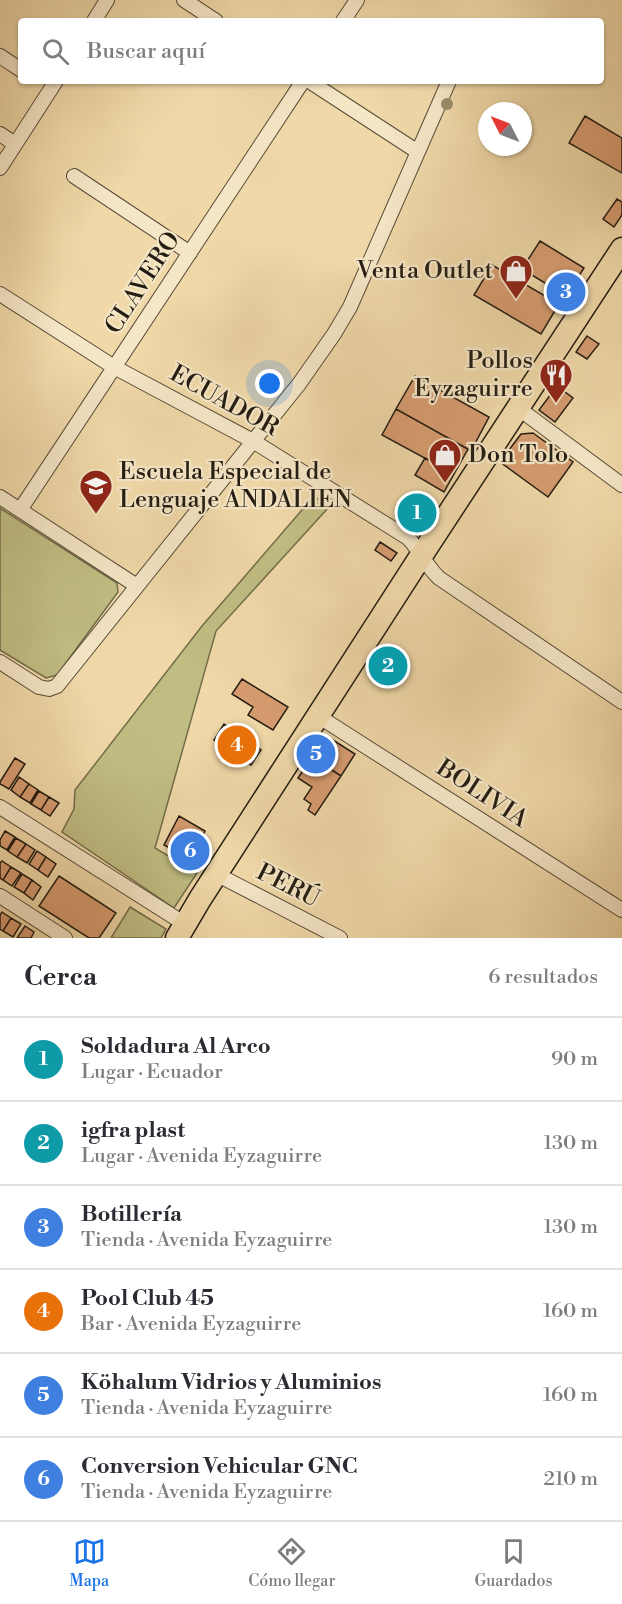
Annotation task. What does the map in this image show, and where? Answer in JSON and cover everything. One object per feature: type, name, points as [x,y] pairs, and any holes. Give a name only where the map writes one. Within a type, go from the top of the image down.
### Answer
[{"type":"main road","points":[[181,931],[421,556],[621,254]]},
{"type":"street","points":[[96,18],[107,0]]},
{"type":"street","points":[[184,0],[211,18]]},
{"type":"street","points":[[345,18],[357,0]]},
{"type":"street","points":[[0,56],[18,68]]},
{"type":"street","points":[[0,168],[48,84]]},
{"type":"street","name":"CLAVERO","points":[[20,510],[301,84]]},
{"type":"street","points":[[314,84],[418,152]]},
{"type":"street","points":[[0,662],[44,689],[53,688],[60,683],[318,360],[345,316],[363,278],[448,84]]},
{"type":"street","points":[[0,134],[15,144]]},
{"type":"street","points":[[74,176],[190,253]]},
{"type":"street","name":"ECUADOR","points":[[0,294],[114,367],[253,441],[408,538],[426,565],[439,578],[622,702]]},
{"type":"street","points":[[518,408],[622,485]]},
{"type":"street","points":[[0,497],[137,586]]},
{"type":"street","name":"BOLIVIA","points":[[318,716],[622,910]]},
{"type":"street","points":[[0,807],[181,931]]},
{"type":"street","name":"PERÚ","points":[[216,874],[340,938]]},
{"type":"street","points":[[0,896],[65,938]]},
{"type":"shaded area","points":[[314,496],[329,507],[216,631],[155,848],[197,873],[174,908],[62,832],[74,809],[75,790],[202,626]]},
{"type":"shaded area","points":[[0,508],[117,583],[118,592],[57,675],[46,678],[0,650]]},
{"type":"shaded area","points":[[130,907],[166,929],[161,938],[111,938]]},
{"type":"building","points":[[585,116],[622,138],[622,173],[569,143]]},
{"type":"building","points":[[617,199],[622,202],[622,215],[614,227],[603,219]]},
{"type":"building","points":[[540,241],[584,268],[566,296],[522,269]]},
{"type":"building","name":"Venta Outlet","points":[[492,265],[559,304],[541,334],[474,295]]},
{"type":"building","points":[[587,336],[599,344],[587,359],[576,352]]},
{"type":"building","points":[[415,376],[489,417],[471,451],[396,409]]},
{"type":"building","name":"Pollos Eyzaguirre","points":[[557,386],[573,398],[555,422],[539,410]]},
{"type":"building","points":[[396,409],[468,449],[454,474],[382,435]]},
{"type":"building","points":[[533,433],[573,462],[548,497],[500,462],[521,434]]},
{"type":"building","points":[[425,458],[454,474],[444,492],[415,475]]},
{"type":"building","points":[[416,498],[431,508],[418,528],[403,518]]},
{"type":"building","points":[[380,542],[397,553],[391,561],[375,550]]},
{"type":"building","points":[[385,647],[406,662],[390,685],[369,670]]},
{"type":"building","points":[[242,679],[288,707],[273,730],[248,715],[253,707],[232,694]]},
{"type":"building","points":[[224,724],[261,750],[251,765],[214,740]]},
{"type":"building","points":[[325,735],[355,754],[341,776],[312,757]]},
{"type":"building","points":[[312,757],[341,776],[315,815],[308,810],[311,804],[304,799],[312,787],[298,778]]},
{"type":"building","points":[[15,758],[25,764],[9,789],[0,782]]},
{"type":"building","points":[[19,777],[29,784],[20,797],[11,790]]},
{"type":"building","points":[[29,784],[38,790],[30,803],[20,797]]},
{"type":"building","points":[[39,791],[49,797],[41,810],[31,804]]},
{"type":"building","points":[[49,797],[59,803],[50,816],[41,810]]},
{"type":"building","points":[[179,816],[205,831],[190,859],[164,845]]},
{"type":"building","points":[[5,831],[15,837],[7,850],[0,846],[0,840]]},
{"type":"building","points":[[16,838],[26,844],[17,857],[8,851]]},
{"type":"building","points":[[26,844],[35,850],[27,863],[17,857]]},
{"type":"building","points":[[37,851],[46,857],[38,870],[29,864]]},
{"type":"building","points":[[46,857],[56,864],[48,877],[38,870]]},
{"type":"building","points":[[2,861],[11,867],[3,880],[0,878]]},
{"type":"building","points":[[11,867],[21,873],[12,886],[3,880]]},
{"type":"building","points":[[22,874],[32,880],[24,893],[14,887]]},
{"type":"building","points":[[59,876],[116,913],[99,938],[89,938],[39,906]]},
{"type":"building","points":[[32,880],[41,887],[33,900],[24,893]]},
{"type":"building","points":[[2,912],[11,918],[3,931],[0,929]]},
{"type":"building","points":[[11,918],[21,924],[13,937],[3,931]]},
{"type":"building","points":[[25,926],[34,932],[31,938],[17,938]]},
{"type":"place","name":"Botillería","points":[[566,292]]},
{"type":"place","name":"Venta Outlet","points":[[516,300]]},
{"type":"place","name":"Pollos Eyzaguirre","points":[[556,404]]},
{"type":"place","name":"Don Tolo","points":[[445,484]]},
{"type":"place","name":"Soldadura Al Arco","points":[[417,513]]},
{"type":"place","name":"Escuela Especial de Lenguaje ANDALIEN","points":[[96,515]]},
{"type":"place","name":"igfra plast","points":[[388,666]]},
{"type":"place","name":"Pool Club 45","points":[[237,745]]},
{"type":"place","name":"Köhalum Vidrios y Aluminios","points":[[316,754]]},
{"type":"place","name":"Conversion Vehicular GNC","points":[[190,851]]}]
